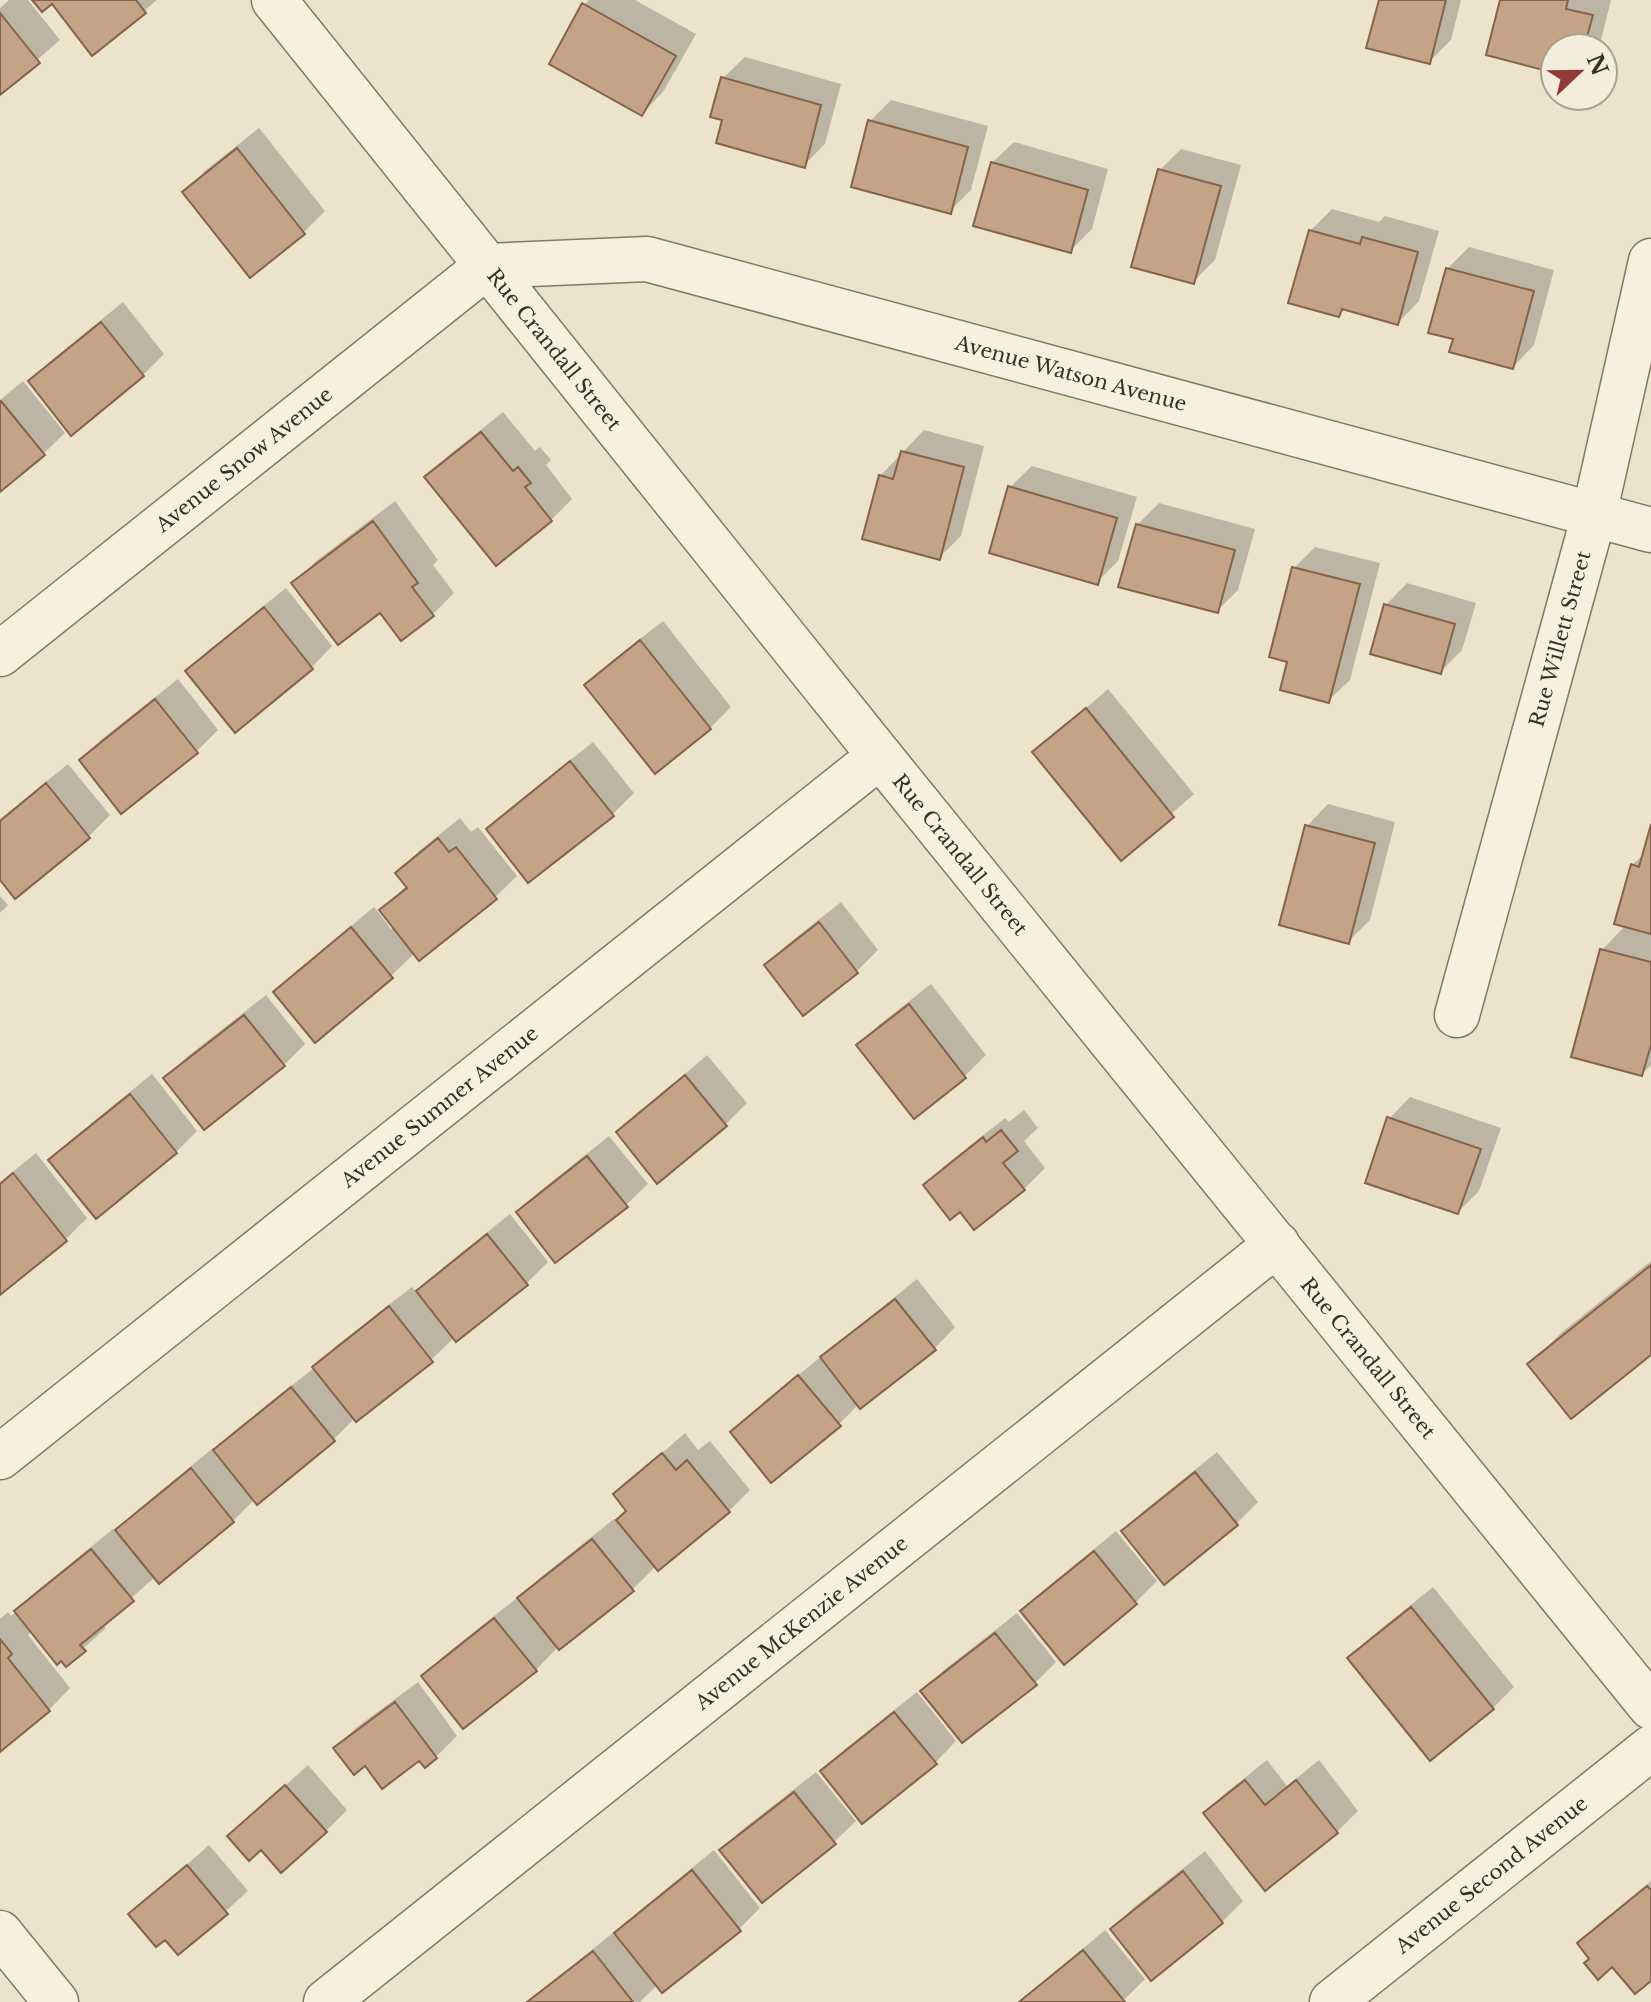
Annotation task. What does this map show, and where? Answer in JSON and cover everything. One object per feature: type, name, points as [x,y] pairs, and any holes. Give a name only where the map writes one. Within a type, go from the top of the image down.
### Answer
[{"type":"street","name":"Rue Crandall Street","points":[[274,0],[880,756],[1651,1707]]},
{"type":"street","name":"Avenue Watson Avenue","points":[[487,266],[647,259],[1651,530]]},
{"type":"street","name":"Rue Willett Street","points":[[1457,1015],[1594,515],[1651,261]]},
{"type":"street","name":"Avenue Snow Avenue","points":[[0,654],[487,266]]},
{"type":"street","name":"Avenue Sumner Avenue","points":[[0,1457],[880,756]]},
{"type":"street","name":"Avenue McKenzie Avenue","points":[[326,2002],[1277,1244]]},
{"type":"street","name":"Avenue Second Avenue","points":[[1332,2002],[1651,1748]]},
{"type":"street","points":[[0,1933],[56,2002]]},
{"type":"building","points":[[32,0],[136,0],[146,13],[92,56],[52,4],[42,12]]},
{"type":"building","points":[[1379,0],[1446,0],[1430,64],[1366,48]]},
{"type":"building","points":[[1500,0],[1568,0],[1566,9],[1593,15],[1588,32],[1539,32],[1539,69],[1486,55]]},
{"type":"building","points":[[582,3],[676,56],[642,116],[549,64]]},
{"type":"building","points":[[0,13],[40,63],[0,95]]},
{"type":"building","points":[[721,77],[821,105],[805,168],[716,143],[722,120],[710,117]]},
{"type":"building","points":[[868,120],[968,147],[951,214],[851,187]]},
{"type":"building","points":[[237,148],[305,234],[250,278],[182,192]]},
{"type":"building","points":[[991,162],[1088,190],[1071,253],[973,226]]},
{"type":"building","points":[[1158,169],[1221,186],[1194,284],[1131,267]]},
{"type":"building","points":[[1309,230],[1360,244],[1362,237],[1418,252],[1398,325],[1342,309],[1339,317],[1288,303]]},
{"type":"building","points":[[1446,268],[1534,291],[1513,369],[1449,352],[1453,339],[1428,333]]},
{"type":"building","points":[[101,322],[144,376],[71,436],[28,381]]},
{"type":"building","points":[[0,402],[45,455],[0,492]]},
{"type":"building","points":[[481,432],[513,471],[518,467],[531,483],[525,487],[552,521],[496,566],[424,477]]},
{"type":"building","points":[[901,451],[964,467],[940,560],[862,539],[879,475],[893,479]]},
{"type":"building","points":[[1008,486],[1117,518],[1098,585],[989,553]]},
{"type":"building","points":[[373,521],[418,583],[412,587],[434,616],[401,641],[380,613],[338,645],[291,583]]},
{"type":"building","points":[[1136,524],[1235,550],[1218,613],[1118,587]]},
{"type":"building","points":[[1292,567],[1360,584],[1329,703],[1280,690],[1287,662],[1269,657]]},
{"type":"building","points":[[1384,604],[1455,624],[1441,674],[1370,654]]},
{"type":"building","points":[[264,607],[313,669],[235,733],[185,671]]},
{"type":"building","points":[[640,640],[711,729],[655,774],[584,685]]},
{"type":"building","points":[[155,699],[198,753],[121,814],[79,760]]},
{"type":"building","points":[[1086,708],[1174,817],[1121,861],[1032,752]]},
{"type":"building","points":[[570,761],[614,816],[528,883],[486,829]]},
{"type":"building","points":[[46,783],[90,838],[15,899],[0,880],[0,821]]},
{"type":"building","points":[[1651,824],[1651,934],[1614,924],[1631,864],[1639,867]]},
{"type":"building","points":[[1305,825],[1375,843],[1349,944],[1279,925]]},
{"type":"building","points":[[438,838],[449,852],[456,847],[497,899],[419,961],[379,910],[407,888],[395,873]]},
{"type":"building","points":[[819,922],[858,973],[803,1016],[764,965]]},
{"type":"building","points":[[351,927],[393,978],[315,1043],[273,992]]},
{"type":"building","points":[[1600,949],[1651,962],[1651,1045],[1642,1076],[1571,1057]]},
{"type":"building","points":[[909,1004],[966,1078],[914,1119],[856,1045]]},
{"type":"building","points":[[244,1015],[285,1066],[204,1130],[163,1078]]},
{"type":"building","points":[[685,1075],[727,1126],[657,1184],[616,1132]]},
{"type":"building","points":[[130,1094],[177,1153],[96,1219],[48,1160]]},
{"type":"building","points":[[1387,1117],[1481,1149],[1458,1214],[1365,1183]]},
{"type":"building","points":[[1001,1130],[1018,1151],[1003,1163],[1025,1190],[974,1230],[960,1212],[950,1220],[923,1185],[983,1137],[986,1142]]},
{"type":"building","points":[[587,1156],[628,1207],[555,1263],[516,1212]]},
{"type":"building","points":[[13,1173],[67,1241],[0,1295],[0,1184]]},
{"type":"building","points":[[487,1234],[528,1285],[456,1342],[416,1291]]},
{"type":"building","points":[[1651,1265],[1651,1355],[1571,1419],[1527,1364]]},
{"type":"building","points":[[895,1299],[936,1350],[860,1409],[820,1357]]},
{"type":"building","points":[[389,1306],[433,1362],[356,1422],[312,1367]]},
{"type":"building","points":[[798,1375],[841,1426],[771,1483],[730,1432]]},
{"type":"building","points":[[291,1387],[335,1441],[257,1505],[213,1450]]},
{"type":"building","points":[[662,1453],[676,1470],[687,1460],[730,1512],[658,1571],[616,1520],[626,1511],[613,1494]]},
{"type":"building","points":[[191,1468],[234,1522],[159,1584],[115,1530]]},
{"type":"building","points":[[1195,1472],[1238,1525],[1164,1585],[1121,1531]]},
{"type":"building","points":[[592,1539],[634,1591],[559,1650],[517,1598]]},
{"type":"building","points":[[91,1549],[134,1601],[80,1645],[86,1651],[66,1667],[61,1661],[57,1665],[14,1611]]},
{"type":"building","points":[[1094,1551],[1137,1604],[1064,1665],[1020,1611]]},
{"type":"building","points":[[1411,1607],[1494,1709],[1430,1761],[1347,1658]]},
{"type":"building","points":[[494,1618],[537,1671],[463,1729],[421,1676]]},
{"type":"building","points":[[995,1633],[1037,1685],[962,1743],[920,1691]]},
{"type":"building","points":[[0,1639],[12,1654],[8,1658],[50,1711],[0,1752]]},
{"type":"building","points":[[395,1702],[437,1758],[425,1768],[419,1761],[382,1789],[365,1766],[354,1775],[333,1748]]},
{"type":"building","points":[[894,1712],[937,1764],[862,1824],[820,1771]]},
{"type":"building","points":[[1245,1780],[1265,1805],[1296,1780],[1338,1833],[1265,1891],[1203,1813]]},
{"type":"building","points":[[285,1785],[327,1832],[281,1873],[261,1850],[249,1861],[227,1836]]},
{"type":"building","points":[[794,1792],[836,1844],[762,1903],[719,1850]]},
{"type":"building","points":[[187,1865],[228,1914],[178,1955],[165,1940],[156,1947],[128,1914]]},
{"type":"building","points":[[692,1870],[741,1931],[662,1993],[614,1933]]},
{"type":"building","points":[[1183,1871],[1223,1923],[1151,1981],[1110,1929]]},
{"type":"building","points":[[1647,1886],[1651,1890],[1651,1981],[1635,1994],[1612,1967],[1598,1980],[1584,1963],[1589,1959],[1577,1943]]},
{"type":"building","points":[[1083,1950],[1125,2002],[1019,2002]]},
{"type":"building","points":[[593,1951],[633,2002],[527,2002]]}]
